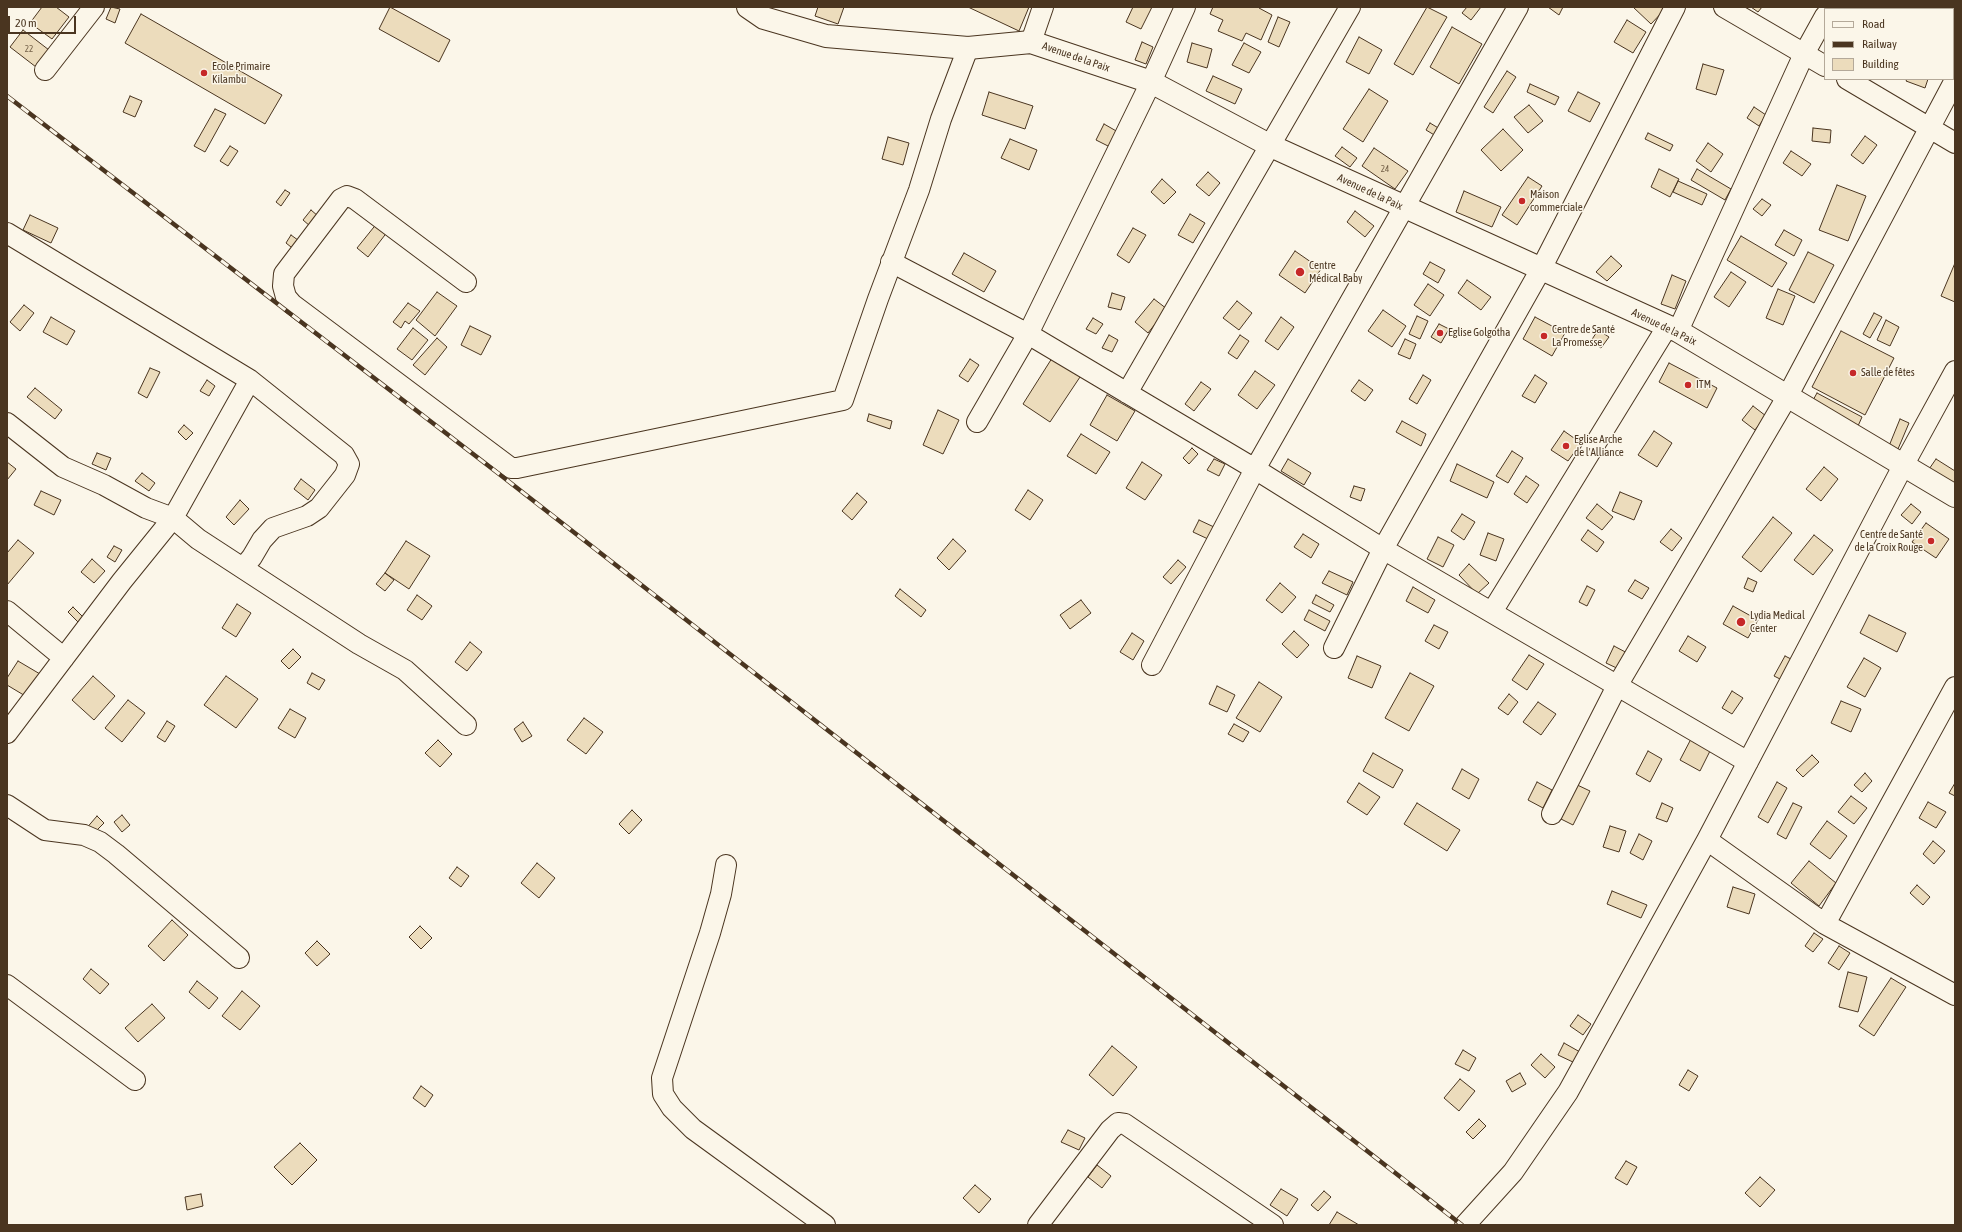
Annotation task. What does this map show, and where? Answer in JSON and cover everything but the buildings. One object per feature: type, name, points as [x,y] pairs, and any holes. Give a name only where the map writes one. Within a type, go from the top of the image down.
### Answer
[{"type":"street","points":[[45,70],[94,7]]},
{"type":"street","name":"Avenue de la Paix","points":[[748,7],[764,18],[826,36],[968,48],[1031,42],[1151,82],[1271,146],[1673,329],[1955,496]]},
{"type":"street","points":[[1031,42],[1042,7]]},
{"type":"street","points":[[977,422],[1028,334],[1151,82],[1185,7]]},
{"type":"street","points":[[1127,393],[1350,7]]},
{"type":"street","points":[[1152,665],[1255,469],[1518,7]]},
{"type":"street","points":[[1334,648],[1383,549],[1541,269],[1675,7]]},
{"type":"street","points":[[1724,7],[1824,65]]},
{"type":"street","points":[[1492,612],[1673,329],[1804,54],[1824,18]]},
{"type":"street","points":[[466,282],[355,199],[347,196],[341,199],[284,274],[283,286],[286,297],[292,304],[511,468],[517,468],[843,400],[891,262],[919,190],[941,119],[968,48]]},
{"type":"street","points":[[1849,80],[1955,143]]},
{"type":"street","points":[[1552,814],[1618,686],[1787,397],[1955,80]]},
{"type":"street","points":[[7,233],[250,380],[344,454],[349,464],[345,475],[319,508],[308,516],[272,528],[242,568]]},
{"type":"street","points":[[891,262],[1028,334],[1255,469],[1383,549],[1748,762]]},
{"type":"street","points":[[1465,1225],[1513,1172],[1568,1092],[1707,840],[1903,466],[1955,371]]},
{"type":"street","points":[[7,733],[122,581],[173,518],[250,380]]},
{"type":"street","points":[[7,423],[63,467],[104,485],[146,508],[173,518],[198,539],[242,568],[359,644],[405,670],[466,724]]},
{"type":"street","points":[[7,611],[64,658]]},
{"type":"street","points":[[1825,924],[1955,687]]},
{"type":"street","points":[[7,805],[45,830],[84,835],[100,842],[239,958]]},
{"type":"street","points":[[1707,840],[1825,924],[1955,995]]},
{"type":"street","points":[[726,865],[721,894],[712,927],[662,1078],[663,1094],[672,1108],[693,1129],[825,1225]]},
{"type":"street","points":[[7,985],[135,1080]]},
{"type":"street","points":[[1038,1225],[1110,1130],[1118,1123],[1125,1124],[1273,1225]]},
{"type":"railway","points":[[7,96],[503,477],[1462,1225]]},
{"type":"place","name":"Ecole Primaire Kilambu","points":[[204,73]]},
{"type":"place","name":"Maison commerciale","points":[[1522,201]]},
{"type":"place","name":"Centre Médical Baby","points":[[1300,272]]},
{"type":"place","name":"Eglise Golgotha","points":[[1440,333]]},
{"type":"place","name":"Centre de Santé La Promesse","points":[[1544,336]]},
{"type":"place","name":"Salle de fêtes","points":[[1853,373]]},
{"type":"place","name":"ITM","points":[[1688,385]]},
{"type":"place","name":"Eglise Arche de l'Alliance","points":[[1566,446]]},
{"type":"place","name":"Centre de Santé de la Croix Rouge","points":[[1931,541]]},
{"type":"place","name":"Lydia Medical Center","points":[[1741,622]]}]
